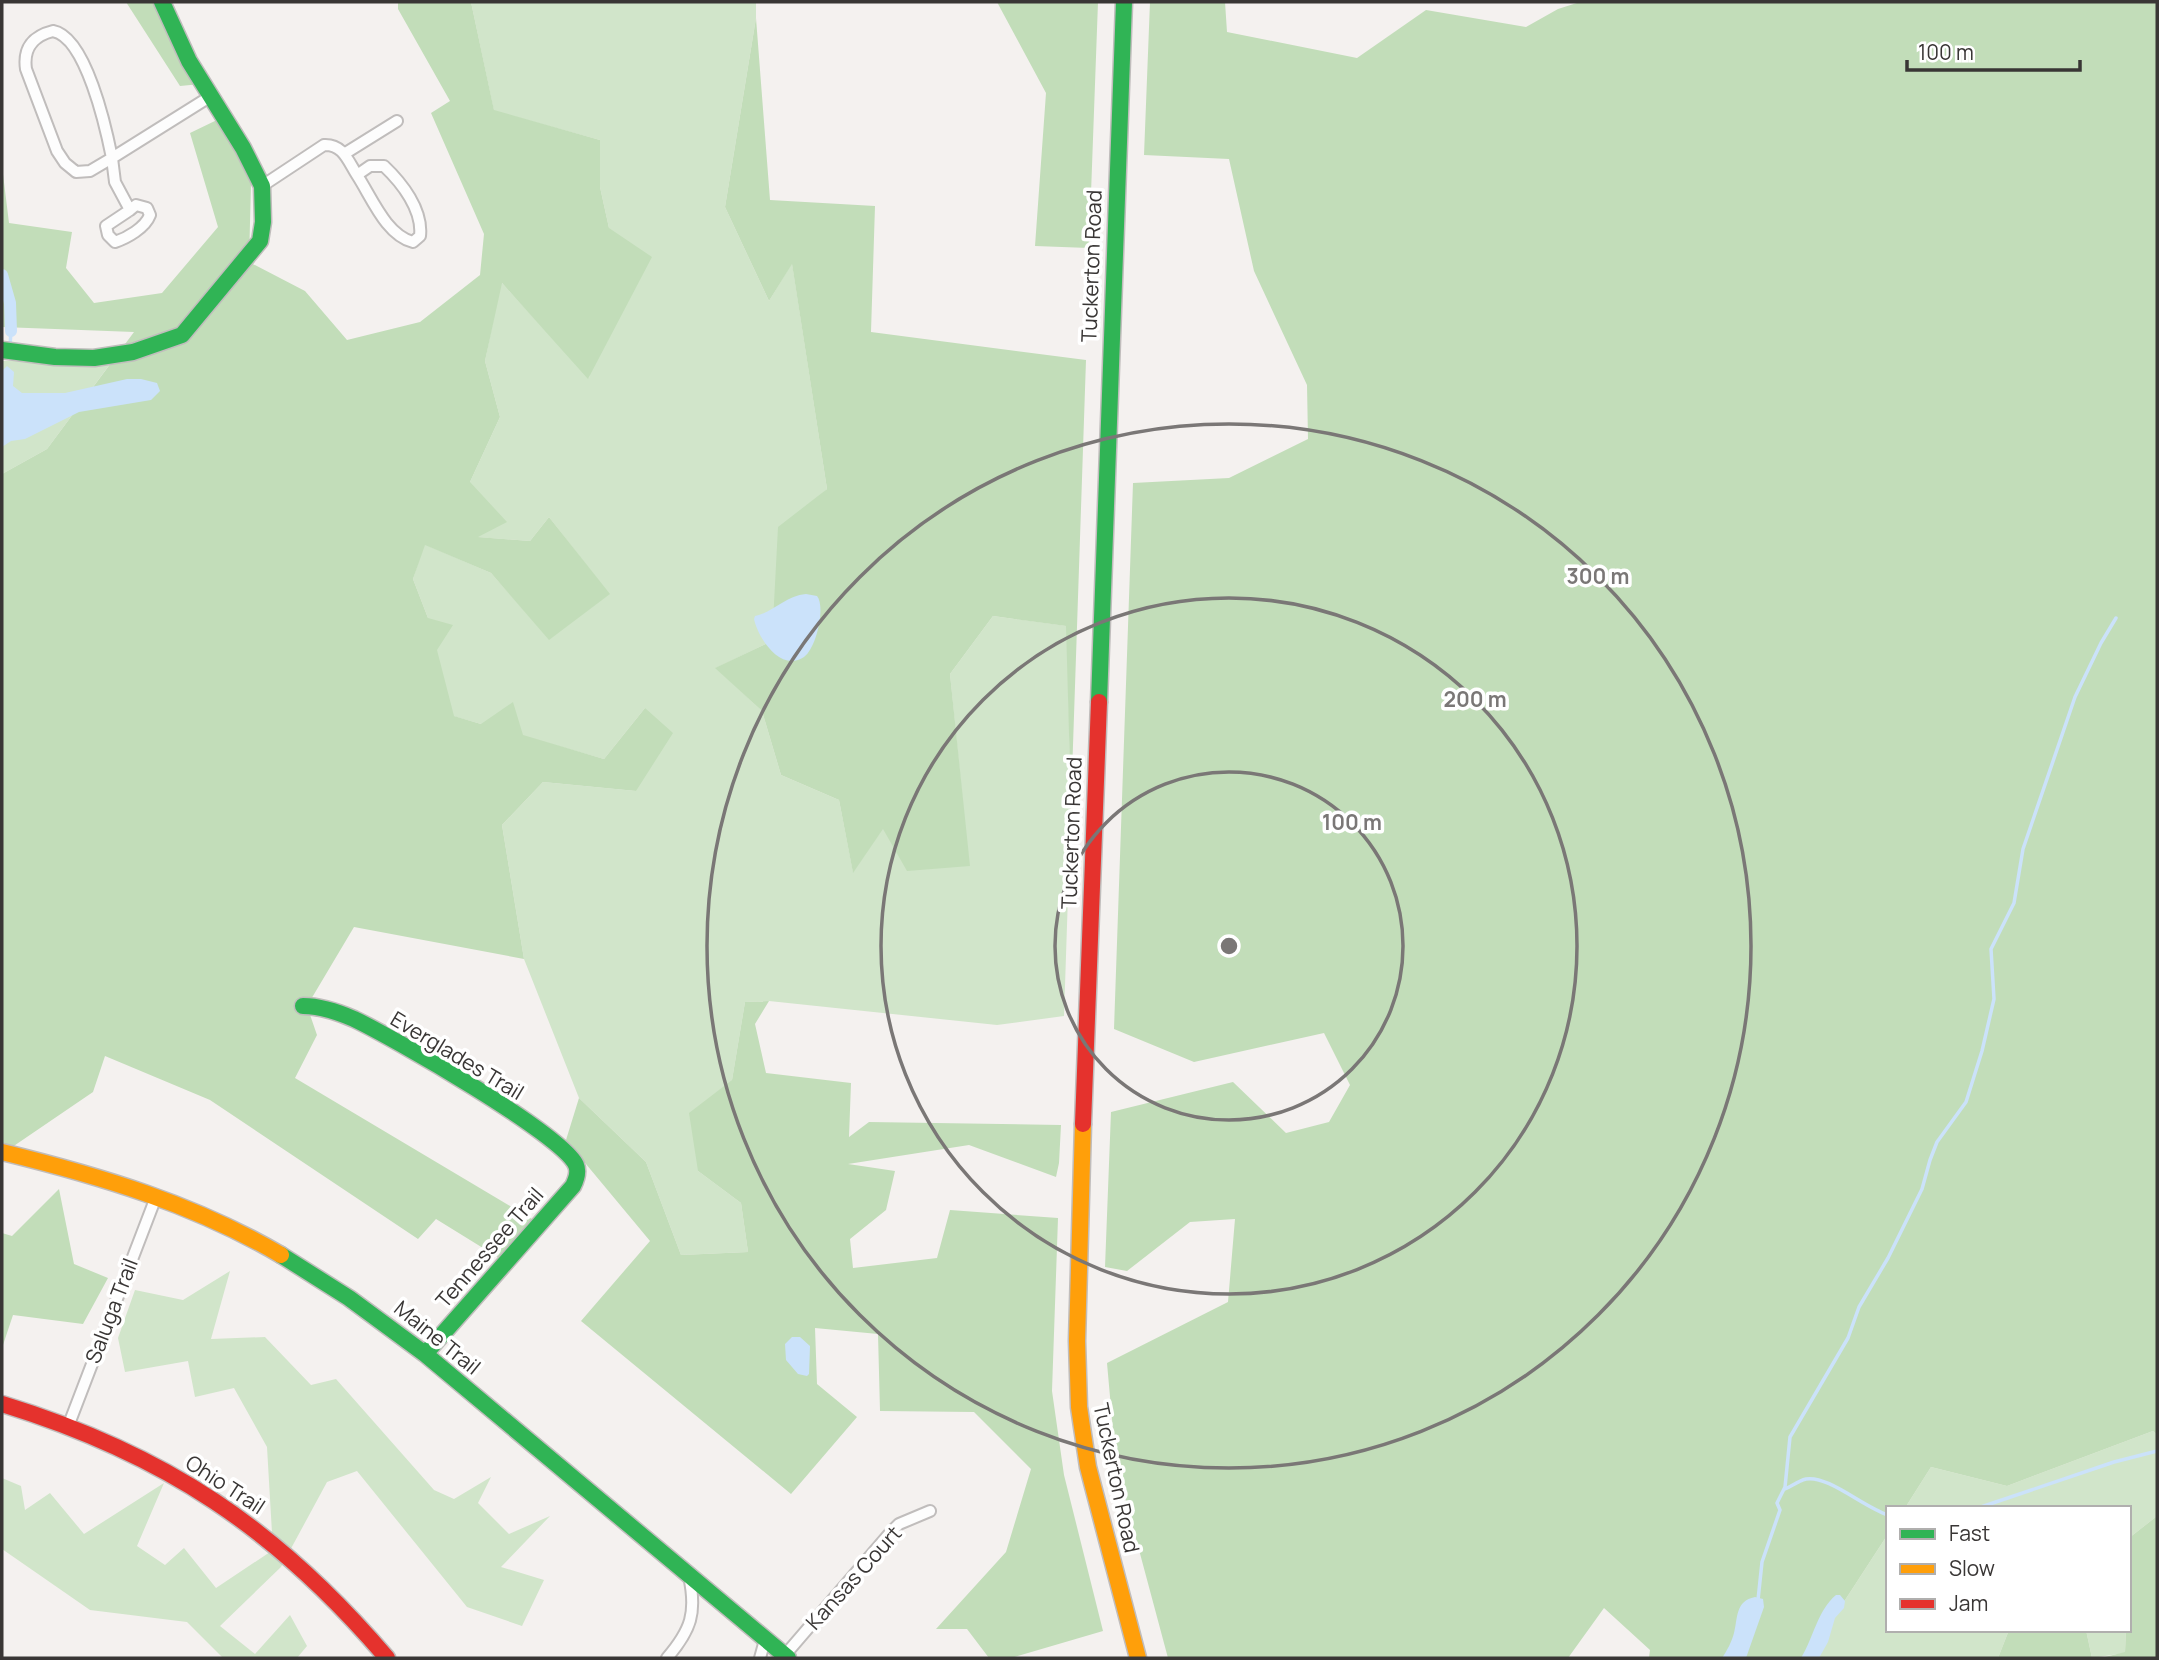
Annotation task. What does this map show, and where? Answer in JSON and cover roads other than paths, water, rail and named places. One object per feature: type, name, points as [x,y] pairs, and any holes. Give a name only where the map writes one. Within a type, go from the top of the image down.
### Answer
[{"type":"street","points":[[2,351],[94,358],[133,352],[182,335],[260,241],[263,222],[262,186],[243,148],[189,61],[162,2]]},
{"type":"street","name":"Tuckerton Road","points":[[1124,2],[1112,273],[1077,1364],[1079,1407],[1088,1467],[1138,1658]]},
{"type":"street","points":[[130,210],[115,182],[112,158],[108,134],[93,88],[74,46],[62,33],[53,31],[37,37],[27,49],[26,69],[60,158],[76,172],[83,173],[97,168],[112,158],[211,96]]},
{"type":"street","points":[[344,154],[397,121]]},
{"type":"street","points":[[262,186],[324,145],[334,145],[344,154],[400,239],[413,242],[420,236],[422,223],[397,178],[384,166],[370,166],[358,175]]},
{"type":"street","name":"Everglades Trail","points":[[303,1006],[330,1009],[357,1021],[484,1094],[561,1148],[577,1166]]},
{"type":"street","name":"Maine Trail","points":[[2,1152],[74,1169],[212,1219],[257,1241],[366,1309],[425,1354],[787,1657]]},
{"type":"street","name":"Tennessee Trail","points":[[425,1354],[573,1185],[577,1166]]},
{"type":"street","name":"Saluga Trail","points":[[69,1424],[156,1198]]},
{"type":"street","name":"Ohio Trail","points":[[2,1404],[69,1424],[151,1463],[217,1503],[259,1532],[341,1607],[387,1658]]},
{"type":"street","name":"Kansas Court","points":[[787,1657],[890,1533],[899,1524],[930,1511]]},
{"type":"street","points":[[667,1658],[684,1638],[691,1623],[692,1590],[689,1576]]},
{"type":"street","points":[[760,1658],[765,1640]]},
{"type":"water","points":[[7,366],[14,372],[13,386],[22,393],[65,393],[127,379],[157,383],[160,391],[151,400],[79,412],[25,439],[11,441],[2,447],[2,371]]},
{"type":"water","points":[[806,594],[817,596],[820,601],[816,637],[804,657],[795,661],[787,660],[779,657],[766,644],[754,619],[755,616],[792,598]]},
{"type":"water","points":[[792,1337],[800,1337],[810,1346],[807,1376],[798,1374],[786,1360],[785,1344]]},
{"type":"water","points":[[1836,1595],[1840,1595],[1845,1601],[1844,1608],[1835,1618],[1828,1642],[1819,1658],[1801,1658],[1820,1616]]},
{"type":"water","points":[[1755,1597],[1763,1599],[1764,1607],[1746,1658],[1722,1658],[1732,1639],[1741,1606]]},
{"type":"waterway","points":[[2,275],[10,303],[11,331]]},
{"type":"waterway","points":[[10,346],[11,331]]},
{"type":"waterway","points":[[1758,1600],[1762,1562],[1780,1510],[1777,1503],[1785,1487],[1790,1437],[1848,1338],[1859,1307],[1888,1258],[1922,1189],[1937,1142],[1966,1102],[1994,999],[1991,949],[2014,903],[2023,849],[2075,697],[2116,618]]},
{"type":"waterway","points":[[1984,1506],[2114,1462],[2157,1451]]},
{"type":"waterway","points":[[1785,1489],[1803,1480],[1815,1479],[1886,1514]]}]
